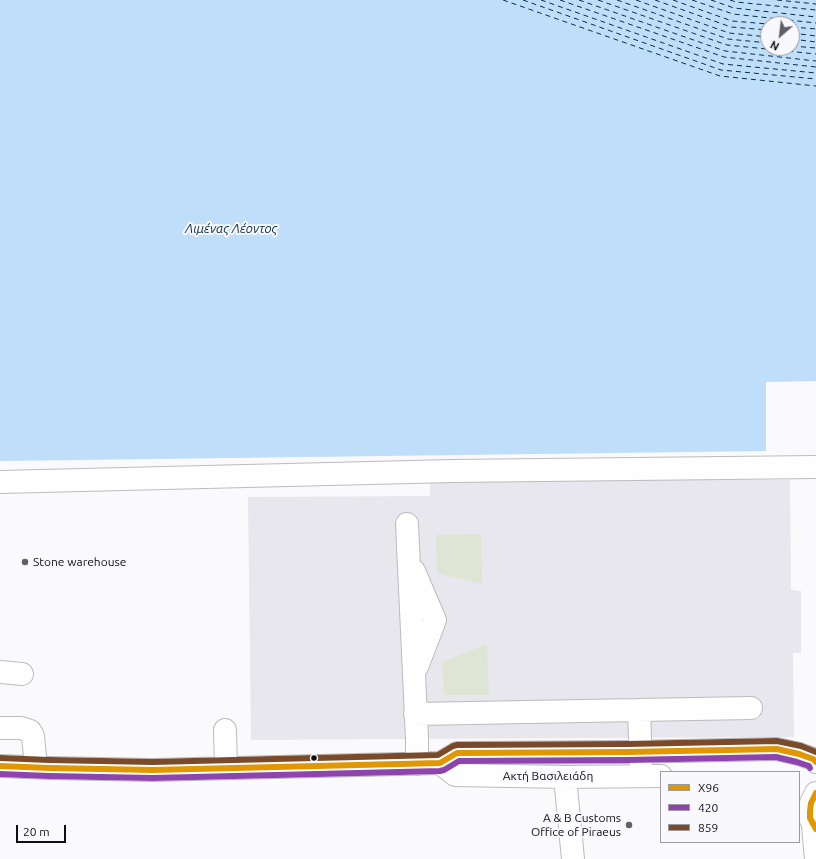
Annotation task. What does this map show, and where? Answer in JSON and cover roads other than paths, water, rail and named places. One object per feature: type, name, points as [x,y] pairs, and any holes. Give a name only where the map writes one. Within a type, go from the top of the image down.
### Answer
[{"type":"street","points":[[0,482],[452,471],[816,466]]},
{"type":"street","points":[[406,524],[417,764]]},
{"type":"street","points":[[0,672],[22,674]]},
{"type":"street","points":[[415,714],[751,708]]},
{"type":"street","points":[[639,710],[640,752],[651,776]]},
{"type":"street","points":[[0,728],[21,728],[30,731],[33,736],[36,767]]},
{"type":"street","points":[[225,730],[226,768]]},
{"type":"street","points":[[777,749],[816,750]]},
{"type":"street","name":"Ακτή Βασιλειάδη","points":[[0,766],[153,770],[440,763],[456,753],[640,752],[777,749],[799,754],[813,759],[816,762]]},
{"type":"street","name":"Ακτή Βασιλειάδη","points":[[440,763],[455,775],[565,777],[651,776]]},
{"type":"street","points":[[565,777],[573,859]]},
{"type":"street","points":[[809,796],[810,818],[815,828],[816,859]]},
{"type":"water","name":"Λιμένας Λέοντος","points":[[0,0],[816,0],[816,381],[766,382],[766,451],[0,461]]},
{"type":"place","name":"Stone warehouse","points":[[25,562]]},
{"type":"place","name":"A & B Customs Office of Piraeus","points":[[629,825]]}]
